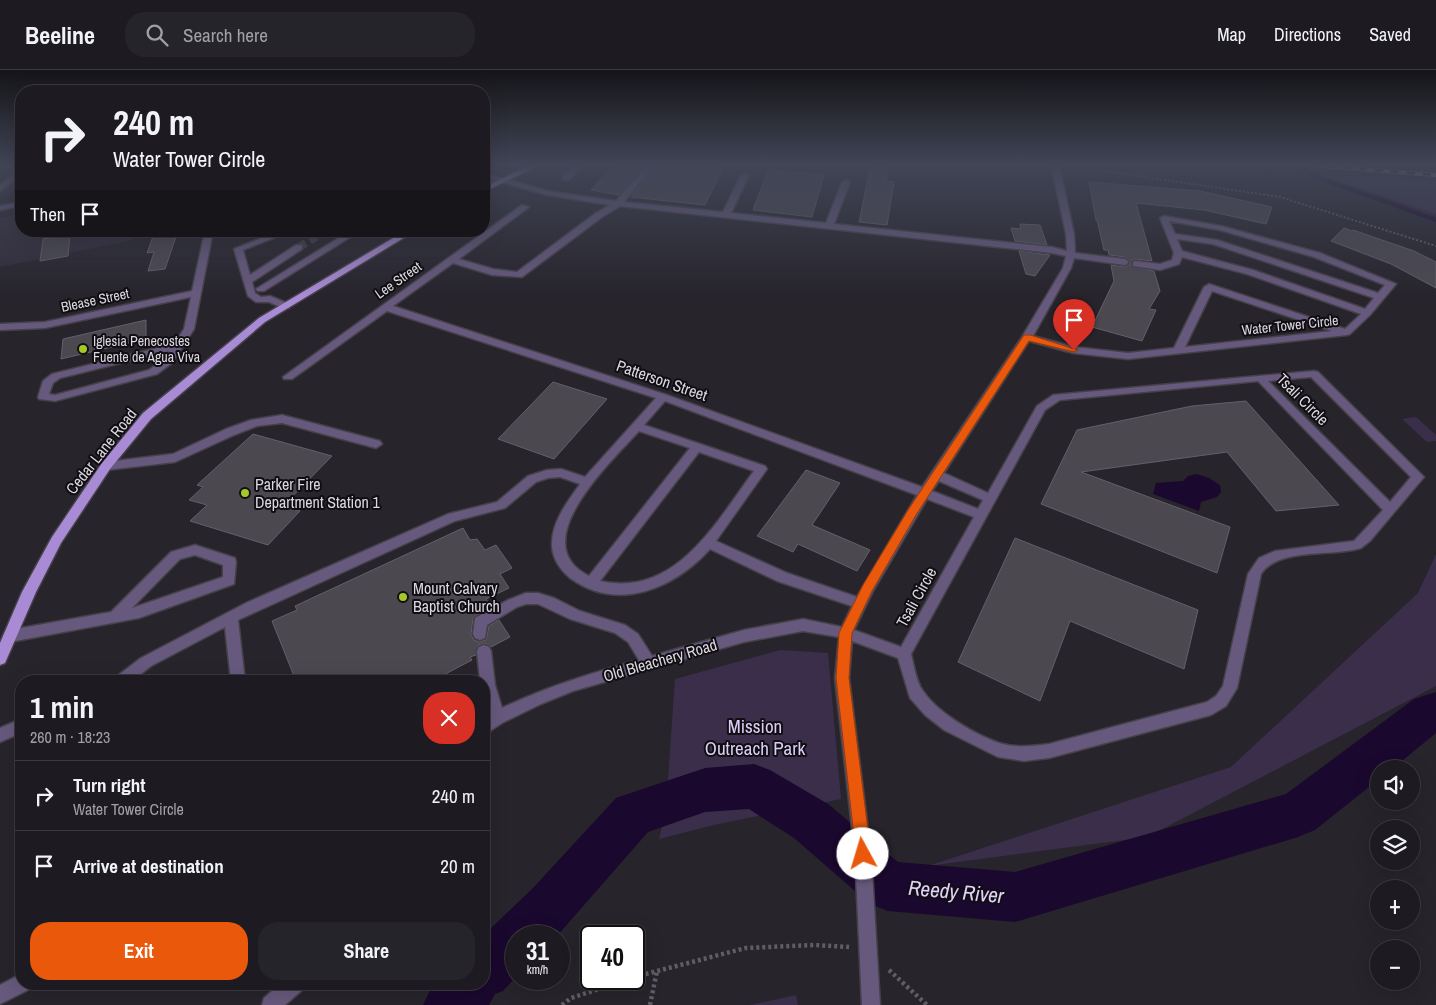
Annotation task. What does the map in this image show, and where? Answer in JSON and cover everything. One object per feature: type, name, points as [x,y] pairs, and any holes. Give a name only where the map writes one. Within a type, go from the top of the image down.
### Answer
[{"type":"main road","name":"Cedar Lane Road","points":[[0,659],[29,592],[56,540],[106,466],[147,416],[262,320],[402,237]]},
{"type":"street","name":"Lee Street","points":[[490,232],[524,208]]},
{"type":"street","points":[[451,259],[492,272],[519,276],[599,215],[612,208]]},
{"type":"street","points":[[654,208],[1052,250],[1071,255],[1125,262]]},
{"type":"street","points":[[726,215],[729,208]]},
{"type":"street","points":[[829,226],[836,208]]},
{"type":"street","points":[[872,1005],[863,854],[842,678],[846,633],[882,563],[925,493],[1027,337],[1067,268],[1071,255],[1070,234],[1064,208]]},
{"type":"street","name":"Water Tower Circle","points":[[1027,337],[1074,350],[1128,356],[1347,332],[1367,314],[1391,284],[1317,255],[1222,228],[1164,218],[1178,253]]},
{"type":"street","points":[[1171,236],[1214,242],[1380,297]]},
{"type":"street","points":[[179,346],[56,376],[48,381],[43,397],[55,398],[153,372],[168,361],[179,346],[189,328],[208,237]]},
{"type":"street","points":[[271,237],[238,249],[252,294],[259,300],[270,299],[286,306]]},
{"type":"street","points":[[270,299],[271,295],[261,289],[346,237]]},
{"type":"street","name":"Lee Street","points":[[288,377],[482,237]]},
{"type":"street","points":[[247,281],[299,247]]},
{"type":"street","points":[[1136,264],[1160,267],[1176,262],[1178,253],[1250,272],[1367,314]]},
{"type":"street","points":[[1178,350],[1209,287],[1347,332]]},
{"type":"street","name":"Blease Street","points":[[0,327],[45,325],[195,293]]},
{"type":"street","name":"Patterson Street","points":[[385,306],[663,397],[925,493],[980,516]]},
{"type":"street","points":[[904,654],[916,693],[930,710],[949,725],[998,750],[1024,754],[1049,751],[1211,708],[1221,701],[1230,688],[1255,574],[1260,565],[1268,559],[1282,555],[1357,545],[1366,538],[1418,477],[1314,374],[1260,378]]},
{"type":"street","name":"Tsali Circle","points":[[904,654],[989,498],[1041,408],[1058,398],[1260,378],[1390,510]]},
{"type":"street","points":[[637,426],[761,469],[697,556],[670,576],[650,583],[621,589],[591,583],[564,567],[558,544],[564,515],[587,482],[637,426],[663,397]]},
{"type":"street","points":[[106,466],[175,458],[247,426],[282,419],[376,444]]},
{"type":"street","points":[[591,583],[697,447]]},
{"type":"street","points":[[129,675],[146,662],[231,617],[452,517],[502,505],[532,479],[547,474],[561,473],[587,482]]},
{"type":"street","points":[[937,476],[989,498]]},
{"type":"street","points":[[707,542],[782,577],[860,603]]},
{"type":"street","points":[[10,636],[139,612],[229,580],[230,562],[195,550],[176,555],[115,616]]},
{"type":"street","points":[[480,634],[480,622],[522,599],[533,598],[547,602],[577,616],[611,625],[627,632],[640,646],[648,664]]},
{"type":"street","points":[[231,617],[237,675]]},
{"type":"street","name":"Old Bleachery Road","points":[[490,723],[536,699],[572,685],[744,636],[803,625],[846,633],[904,654]]},
{"type":"street","points":[[484,651],[487,675]]},
{"type":"street","points":[[490,692],[497,718]]},
{"type":"street","points":[[0,734],[15,728]]},
{"type":"street","points":[[0,995],[15,986]]},
{"type":"street","points":[[271,1005],[287,990]]},
{"type":"path","points":[[1314,208],[1436,246]]},
{"type":"path","points":[[645,974],[746,948],[814,945],[852,947]]},
{"type":"path","points":[[889,970],[927,1005]]},
{"type":"path","points":[[650,1005],[657,971]]},
{"type":"path","points":[[562,1005],[571,998],[596,990]]},
{"type":"shaded area","points":[[15,215],[15,237],[135,237],[133,240],[0,267],[0,218]]},
{"type":"shaded area","points":[[1197,474],[1209,478],[1220,485],[1221,492],[1217,497],[1201,502],[1199,511],[1153,494],[1156,483],[1183,481],[1188,476]]},
{"type":"green space","points":[[1417,208],[1436,208],[1436,214]]},
{"type":"green space","points":[[1416,417],[1436,435],[1436,441],[1427,442],[1402,419]]},
{"type":"green space","points":[[1436,554],[1436,686],[1147,837],[928,866],[1231,767],[1418,593]]},
{"type":"green space","name":"Mission Outreach Park","points":[[780,650],[828,653],[841,799],[714,825],[659,839],[666,809],[675,679]]},
{"type":"green space","points":[[796,995],[798,1005],[750,1005]]},
{"type":"building","points":[[754,208],[815,208],[812,217],[753,210]]},
{"type":"building","points":[[862,208],[890,208],[887,225],[859,222]]},
{"type":"building","points":[[1094,208],[1137,208],[1152,261],[1135,259],[1131,262],[1125,257],[1109,255],[1108,250],[1104,250]]},
{"type":"building","points":[[1181,208],[1272,208],[1266,224],[1204,210]]},
{"type":"building","points":[[1020,224],[1040,225],[1047,245],[1015,241],[1011,228],[1021,229]]},
{"type":"building","points":[[1344,228],[1414,251],[1436,262],[1436,288],[1391,264],[1331,241]]},
{"type":"building","points":[[70,237],[68,256],[40,261],[43,239]]},
{"type":"building","points":[[153,237],[176,237],[165,269],[148,271],[154,252],[147,253]]},
{"type":"building","points":[[1019,251],[1050,255],[1035,276],[1026,274]]},
{"type":"building","points":[[1131,262],[1131,266],[1154,271],[1160,291],[1149,309],[1156,310],[1142,341],[1092,327],[1114,281],[1111,265],[1125,267]]},
{"type":"building","name":"Iglesia Penecostes Fuente de Agua Viva","points":[[146,320],[146,339],[61,359],[63,339]]},
{"type":"building","points":[[553,382],[607,399],[554,459],[498,439]]},
{"type":"building","points":[[1246,401],[1339,505],[1276,511],[1227,452],[1081,472],[1230,527],[1217,573],[1041,504],[1077,430],[1192,406]]},
{"type":"building","name":"Parker Fire Department Station 1","points":[[253,434],[332,456],[283,506],[300,511],[268,545],[190,521],[207,505],[189,500],[203,487],[197,485]]},
{"type":"building","points":[[806,470],[840,483],[812,525],[870,550],[857,571],[798,544],[793,552],[757,536]]},
{"type":"building","name":"Mount Calvary Baptist Church","points":[[463,528],[470,540],[477,539],[485,550],[496,545],[512,568],[500,574],[509,588],[486,599],[491,607],[473,618],[471,635],[474,640],[479,642],[486,640],[489,626],[499,620],[510,637],[491,647],[485,643],[478,645],[476,655],[470,657],[472,660],[443,675],[294,675],[272,621],[297,610],[295,606]]},
{"type":"building","points":[[1015,538],[1198,610],[1184,669],[1070,621],[1040,701],[958,662]]},
{"type":"waterway","points":[[1402,208],[1436,220]]},
{"type":"waterway","name":"Reedy River","points":[[532,925],[633,814],[705,790],[754,786],[811,821],[888,886],[1015,897],[1298,814],[1429,713],[1436,711]]},
{"type":"waterway","name":"Reedy River","points":[[490,966],[505,951]]},
{"type":"waterway","name":"Reedy River","points":[[450,1005],[466,990]]},
{"type":"tunnel","points":[[299,247],[316,237]]},
{"type":"place","name":"Iglesia Penecostes Fuente de Agua Viva","points":[[83,349]]},
{"type":"place","name":"Parker Fire Department Station 1","points":[[245,493]]},
{"type":"place","name":"Mount Calvary Baptist Church","points":[[403,597]]},
{"type":"route","points":[[863,854],[842,678],[846,633],[867,589],[912,512],[1027,337],[1074,350]]}]
